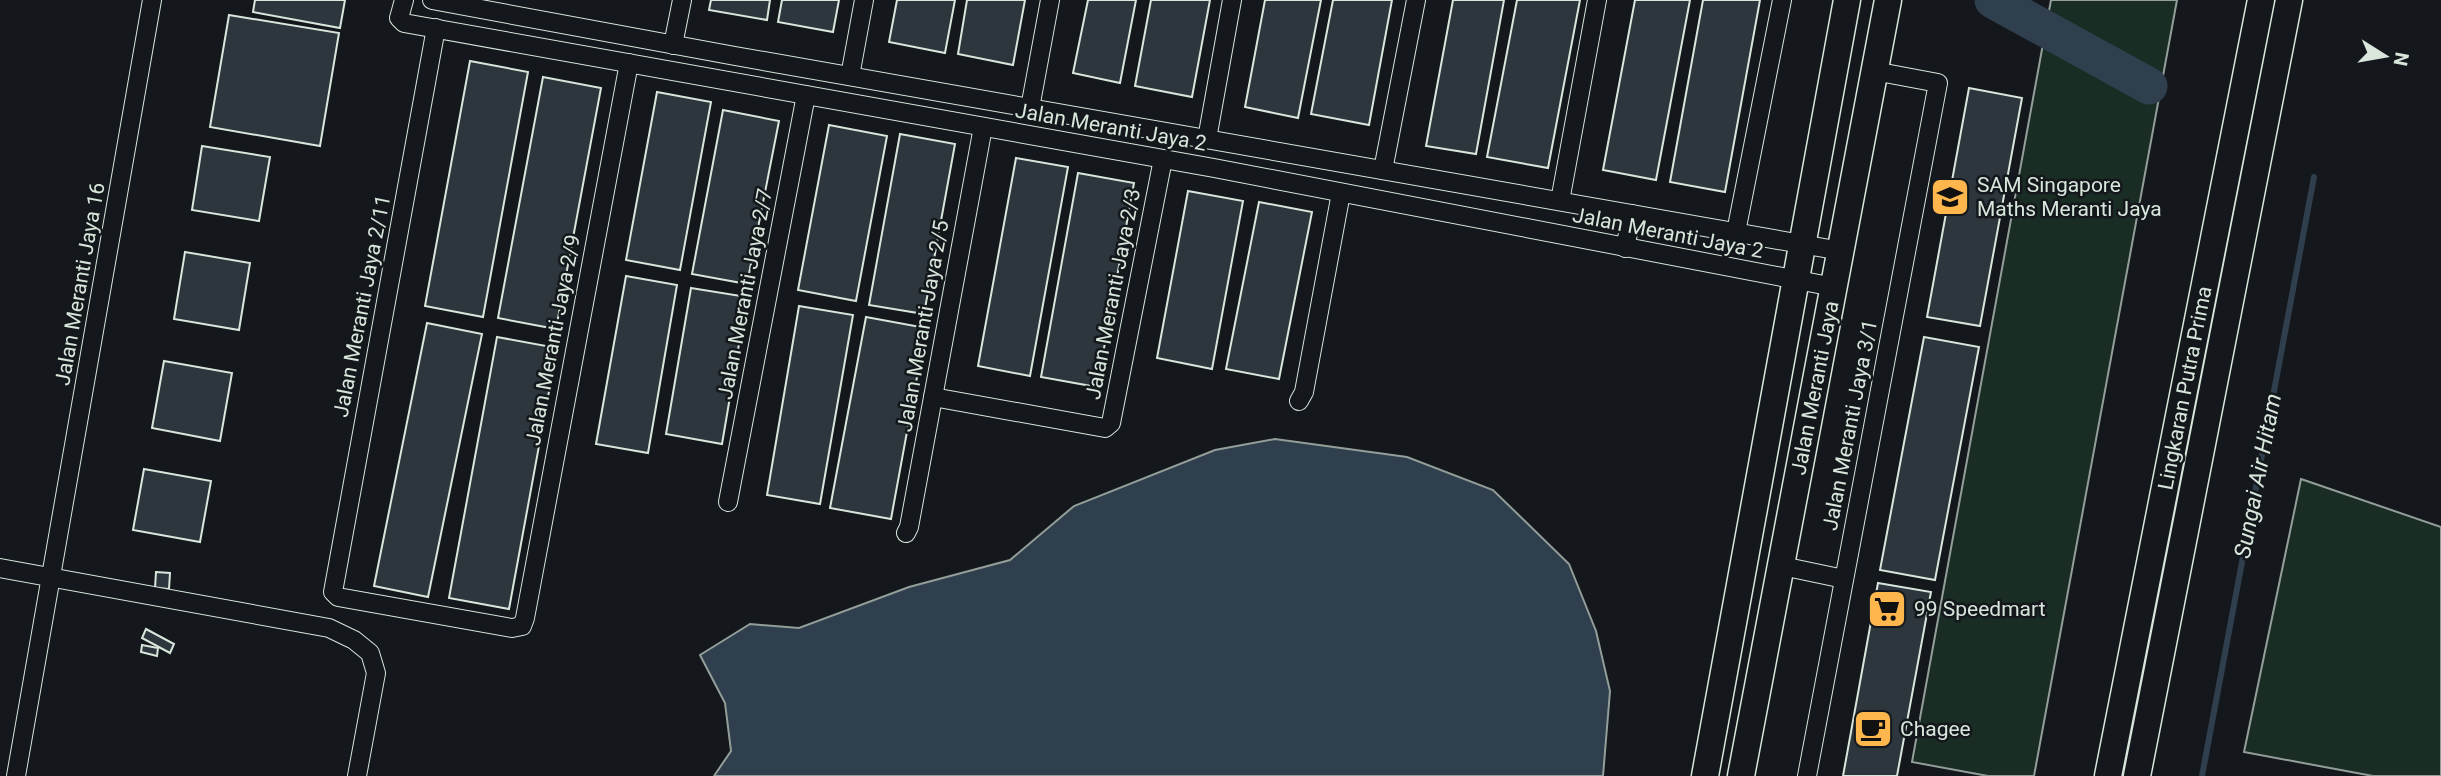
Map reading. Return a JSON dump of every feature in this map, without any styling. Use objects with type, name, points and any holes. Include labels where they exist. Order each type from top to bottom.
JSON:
[{"type":"street","name":"Jalan Meranti Jaya 16","points":[[16,776],[152,0]]},
{"type":"street","name":"Jalan Meranti Jaya 2","points":[[404,0],[399,18],[404,23],[1163,159],[1834,288]]},
{"type":"street","name":"Jalan Meranti Jaya 2","points":[[432,0],[475,4],[673,45],[1840,251]]},
{"type":"street","points":[[673,45],[681,0]]},
{"type":"street","points":[[850,76],[864,0]]},
{"type":"street","points":[[1030,108],[1050,0]]},
{"type":"street","points":[[1207,139],[1232,0]]},
{"type":"street","points":[[1384,170],[1416,0]]},
{"type":"street","points":[[1560,201],[1597,0]]},
{"type":"street","points":[[1736,232],[1782,0]]},
{"type":"street","name":"Jalan Meranti Jaya","points":[[1705,776],[1847,0]]},
{"type":"street","name":"Jalan Meranti Jaya","points":[[1741,776],[1888,0]]},
{"type":"street","name":"Lingkaran Putra Prima","points":[[2108,776],[2261,0]]},
{"type":"street","name":"Lingkaran Putra Prima","points":[[2137,776],[2289,0]]},
{"type":"street","name":"Jalan Meranti Jaya 2/11","points":[[436,28],[333,592],[338,597],[498,626],[522,626]]},
{"type":"street","name":"Jalan Meranti Jaya 2/9","points":[[522,626],[629,63]]},
{"type":"street","name":"Jalan Meranti Jaya 3/1","points":[[1807,776],[1937,83],[1874,71]]},
{"type":"street","points":[[936,118],[941,92]]},
{"type":"street","name":"Jalan Meranti Jaya 2/7","points":[[728,502],[806,95]]},
{"type":"street","name":"Jalan Meranti Jaya 2/5","points":[[906,533],[983,127]]},
{"type":"street","points":[[1285,182],[1290,154]]},
{"type":"street","name":"Jalan Meranti Jaya 2/3","points":[[933,397],[1105,428],[1111,424],[1163,159]]},
{"type":"street","points":[[1299,401],[1304,392],[1341,193]]},
{"type":"street","points":[[1625,247],[1632,214]]},
{"type":"street","points":[[1782,566],[1843,579]]},
{"type":"street","points":[[0,568],[329,628],[354,640],[370,653],[376,673],[357,776]]},
{"type":"green space","points":[[2051,0],[2177,0],[2034,776],[1988,776],[1912,762]]},
{"type":"green space","points":[[2301,479],[2441,527],[2441,776],[2373,776],[2244,752]]},
{"type":"water","points":[[1275,439],[1407,457],[1493,490],[1569,564],[1596,631],[1610,691],[1603,776],[714,776],[731,751],[725,703],[700,655],[750,624],[799,628],[909,587],[1010,560],[1074,506],[1215,450]]},
{"type":"building","points":[[255,0],[345,0],[340,28],[253,12]]},
{"type":"building","points":[[711,0],[770,0],[767,20],[709,10]]},
{"type":"building","points":[[782,0],[839,0],[833,32],[778,22]]},
{"type":"building","points":[[897,0],[955,0],[945,53],[889,42]]},
{"type":"building","points":[[967,0],[1025,0],[1013,65],[958,54]]},
{"type":"building","points":[[1088,0],[1136,0],[1120,83],[1073,73]]},
{"type":"building","points":[[1151,0],[1210,0],[1192,97],[1135,86]]},
{"type":"building","points":[[1265,0],[1321,0],[1298,118],[1245,107]]},
{"type":"building","points":[[1333,0],[1392,0],[1369,125],[1311,114]]},
{"type":"building","points":[[1453,0],[1504,0],[1476,154],[1426,146]]},
{"type":"building","points":[[1517,0],[1580,0],[1548,168],[1487,157]]},
{"type":"building","points":[[1635,0],[1690,0],[1656,180],[1603,170]]},
{"type":"building","points":[[1703,0],[1760,0],[1725,192],[1670,182]]},
{"type":"building","points":[[229,15],[339,33],[320,146],[210,127]]},
{"type":"building","points":[[470,61],[528,72],[483,317],[425,306]]},
{"type":"building","points":[[543,77],[601,88],[556,329],[498,318]]},
{"type":"building","points":[[1969,88],[2022,98],[1980,326],[1927,317]]},
{"type":"building","points":[[657,92],[711,102],[680,270],[626,260]]},
{"type":"building","points":[[723,110],[779,121],[747,284],[692,274]]},
{"type":"building","points":[[829,125],[887,136],[856,301],[798,290]]},
{"type":"building","points":[[900,134],[955,144],[924,314],[869,305]]},
{"type":"building","points":[[202,146],[270,157],[259,221],[192,210]]},
{"type":"building","points":[[1016,158],[1068,167],[1030,376],[978,366]]},
{"type":"building","points":[[1078,173],[1134,183],[1097,387],[1041,377]]},
{"type":"building","points":[[1188,191],[1243,201],[1212,369],[1157,358]]},
{"type":"building","points":[[1259,202],[1312,212],[1279,379],[1226,369]]},
{"type":"building","points":[[185,252],[250,263],[239,330],[174,319]]},
{"type":"building","points":[[626,276],[677,285],[648,453],[596,444]]},
{"type":"building","points":[[691,288],[747,297],[722,444],[666,434]]},
{"type":"building","points":[[799,306],[853,315],[820,504],[767,495]]},
{"type":"building","points":[[866,317],[926,328],[891,519],[830,508]]},
{"type":"building","points":[[427,323],[482,334],[428,597],[374,586]]},
{"type":"building","points":[[497,337],[557,348],[509,609],[449,598]]},
{"type":"building","points":[[1924,337],[1979,347],[1935,580],[1880,570]]},
{"type":"building","points":[[164,361],[232,373],[220,441],[152,428]]},
{"type":"building","points":[[144,469],[211,481],[200,542],[133,530]]},
{"type":"building","points":[[156,572],[170,573],[169,589],[155,588]]},
{"type":"building","points":[[1878,583],[1931,592],[1897,776],[1843,776]]},
{"type":"building","points":[[146,629],[174,644],[170,653],[142,638]]},
{"type":"building","points":[[142,645],[158,648],[157,656],[141,652]]},
{"type":"waterway","name":"Sungai Air Hitam","points":[[1993,0],[2149,86]]},
{"type":"waterway","name":"Sungai Air Hitam","points":[[2202,776],[2314,177]]},
{"type":"place","name":"SAM Singapore Maths Meranti Jaya","points":[[1950,197]]},
{"type":"place","name":"99 Speedmart","points":[[1887,609]]},
{"type":"place","name":"Chagee","points":[[1873,729]]}]
